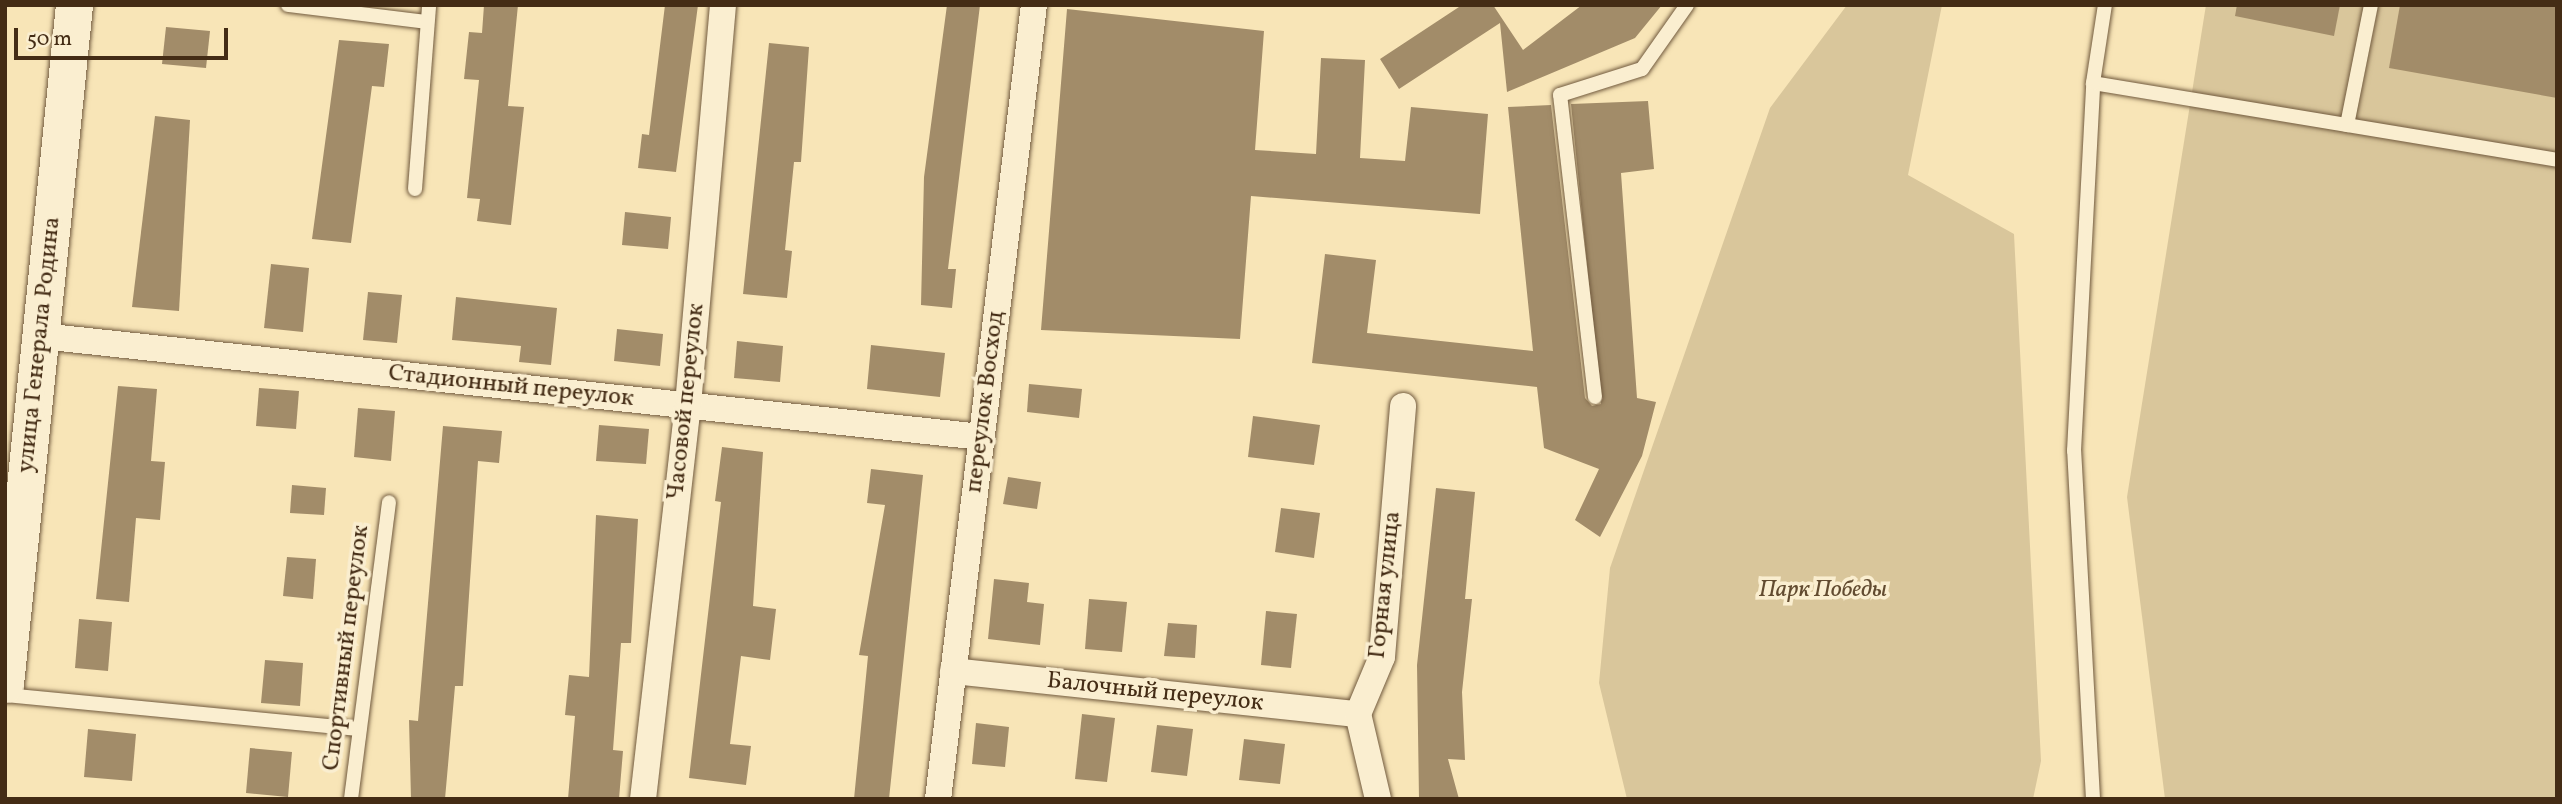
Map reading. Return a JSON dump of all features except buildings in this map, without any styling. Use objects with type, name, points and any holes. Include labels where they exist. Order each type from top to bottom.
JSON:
[{"type":"main road","name":"улица Генерала Родина","points":[[5,684],[74,5]]},
{"type":"street","name":"Часовой переулок","points":[[643,799],[688,405],[723,5]]},
{"type":"street","name":"переулок Восход","points":[[937,799],[1034,5]]},
{"type":"street","name":"Стадионный переулок","points":[[41,337],[981,437]]},
{"type":"street","name":"Горная улица","points":[[1357,714],[1382,657],[1403,406]]},
{"type":"street","name":"Балочный переулок","points":[[953,671],[1357,714]]},
{"type":"street","points":[[1357,714],[1378,799]]},
{"type":"lane","points":[[288,5],[427,22]]},
{"type":"lane","points":[[415,189],[429,5]]},
{"type":"lane","points":[[1595,397],[1560,95],[1642,69],[1687,5]]},
{"type":"lane","points":[[2093,799],[2074,451],[2093,83],[2105,5]]},
{"type":"lane","points":[[2347,125],[2371,5]]},
{"type":"lane","points":[[2093,83],[2557,160]]},
{"type":"lane","name":"Спортивный переулок","points":[[351,799],[388,502]]},
{"type":"lane","points":[[5,695],[359,729]]},
{"type":"green space","name":"Парк Победы","points":[[1847,5],[1942,5],[1908,175],[2014,234],[2041,761],[2033,799],[1627,799],[1599,683],[1610,568],[1770,108]]},
{"type":"green space","points":[[2206,5],[2557,5],[2557,799],[2165,799],[2127,497]]}]
